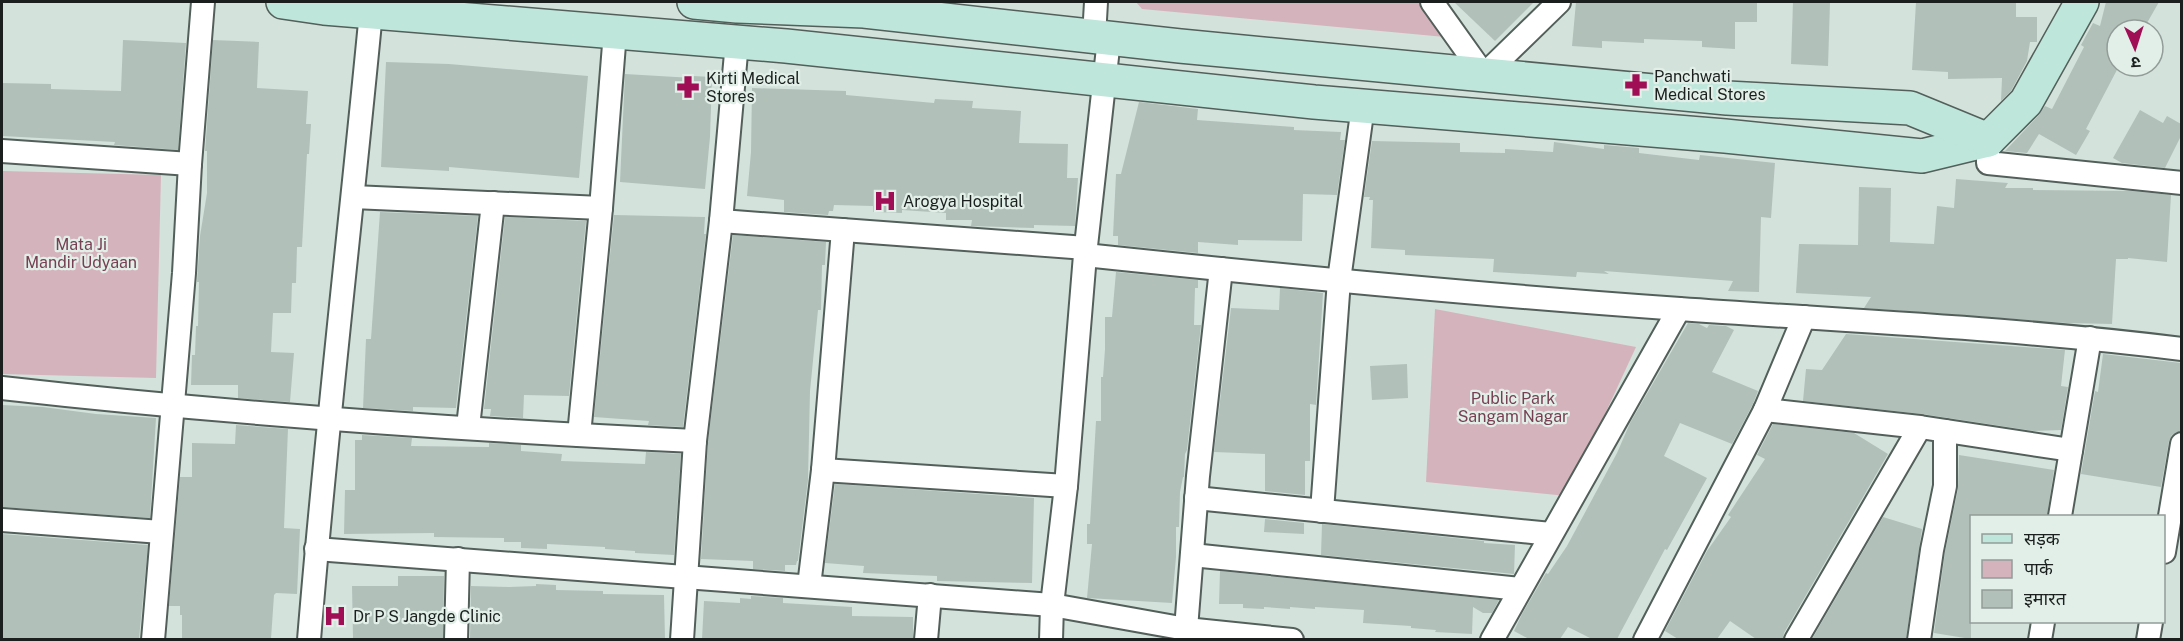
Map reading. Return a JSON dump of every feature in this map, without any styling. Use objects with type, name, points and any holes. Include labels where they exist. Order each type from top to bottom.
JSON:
[{"type":"street","points":[[153,639],[184,273],[203,2]]},
{"type":"street","points":[[283,2],[324,8],[737,42],[1363,106],[1713,135],[1922,156],[1988,140],[2026,102],[2082,2]]},
{"type":"street","points":[[694,2],[737,6],[865,6],[1102,38],[1727,98],[1910,108],[1988,140]]},
{"type":"street","points":[[1051,639],[1052,604],[1066,486],[1085,251],[1104,80],[1102,38],[1096,2]]},
{"type":"street","points":[[1432,2],[1484,75]]},
{"type":"street","points":[[1484,75],[1559,2]]},
{"type":"street","points":[[863,54],[865,6]]},
{"type":"street","points":[[309,639],[328,418],[371,12]]},
{"type":"street","points":[[579,435],[615,32]]},
{"type":"street","points":[[682,639],[695,441],[721,221],[737,42]]},
{"type":"street","points":[[1322,511],[1339,280],[1363,106]]},
{"type":"street","points":[[1988,140],[1988,163],[2181,183]]},
{"type":"street","points":[[2,151],[190,164]]},
{"type":"street","points":[[353,197],[601,208]]},
{"type":"street","points":[[468,427],[493,202]]},
{"type":"street","points":[[721,221],[1085,251],[1221,269],[1339,280],[1679,309],[2090,338],[2181,349]]},
{"type":"street","points":[[809,586],[823,470],[843,230]]},
{"type":"street","points":[[1186,629],[1196,498],[1221,269]]},
{"type":"street","points":[[1492,639],[1679,309]]},
{"type":"street","points":[[1645,639],[1766,410],[1804,317]]},
{"type":"street","points":[[2060,515],[2090,338]]},
{"type":"street","points":[[2,388],[172,406],[328,418],[695,441]]},
{"type":"street","points":[[1766,410],[1920,427],[2071,450]]},
{"type":"street","points":[[1796,639],[1920,427]]},
{"type":"street","points":[[1919,639],[1932,550],[1945,486],[1945,431]]},
{"type":"street","points":[[2170,542],[2181,444]]},
{"type":"street","points":[[823,470],[1066,486]]},
{"type":"street","points":[[1196,498],[1551,534]]},
{"type":"street","points":[[2,520],[161,532]]},
{"type":"street","points":[[316,549],[1052,604],[1186,629],[1292,639]]},
{"type":"street","points":[[1192,555],[1521,589]]},
{"type":"street","points":[[456,639],[458,559]]},
{"type":"street","points":[[927,639],[930,595]]},
{"type":"street","points":[[2040,639],[2043,623]]},
{"type":"street","points":[[2148,639],[2151,623]]},
{"type":"green space","points":[[1136,2],[1419,2],[1445,37],[1142,9]]},
{"type":"green space","name":"Mata Ji Mandir Udyaan","points":[[3,171],[161,175],[156,378],[2,374]]},
{"type":"green space","name":"Public Park Sangam Nagar","points":[[1435,309],[1636,347],[1567,496],[1426,482]]},
{"type":"building","points":[[1454,2],[1534,2],[1495,41]]},
{"type":"building","points":[[1576,2],[1757,2],[1757,22],[1735,22],[1735,49],[1702,47],[1702,41],[1644,39],[1644,43],[1602,41],[1602,48],[1572,46]]},
{"type":"building","points":[[1793,2],[1830,2],[1828,66],[1791,64]]},
{"type":"building","points":[[1916,2],[2016,2],[2016,17],[2037,17],[2037,42],[2030,42],[2027,61],[2011,91],[2001,101],[2002,78],[1948,79],[1948,72],[1912,70]]},
{"type":"building","points":[[2106,2],[2159,2],[2150,18],[2105,18],[2105,78],[2113,78],[2086,129],[2090,131],[2076,155],[2039,134],[2027,153],[2005,151],[2045,106],[2052,109],[2084,47],[2081,45],[2093,23],[2100,26]]},
{"type":"building","points":[[123,40],[186,43],[178,150],[114,145],[115,142],[2,136],[2,83],[51,84],[51,89],[121,91]]},
{"type":"building","points":[[213,40],[259,42],[257,88],[308,91],[306,124],[311,124],[309,154],[307,154],[302,247],[297,247],[296,283],[292,283],[291,313],[273,313],[271,352],[294,353],[290,402],[238,398],[238,385],[191,385],[192,355],[195,355],[196,326],[198,326],[199,282],[197,282],[200,236],[207,193],[207,151],[205,151]]},
{"type":"building","points":[[386,62],[449,64],[588,76],[579,178],[449,167],[449,171],[381,167]]},
{"type":"building","points":[[625,74],[712,77],[705,189],[620,182]]},
{"type":"building","points":[[752,88],[846,91],[846,95],[934,103],[935,99],[973,101],[972,108],[1021,111],[1019,143],[1068,144],[1067,178],[1078,178],[1075,226],[1034,225],[1034,228],[971,226],[972,220],[946,220],[946,213],[902,210],[902,213],[873,212],[873,206],[834,205],[833,211],[829,211],[828,215],[784,212],[784,200],[747,196],[751,152]]},
{"type":"building","points":[[1139,102],[1198,109],[1197,120],[1294,127],[1294,130],[1341,132],[1340,140],[1345,140],[1337,195],[1303,194],[1302,241],[1238,240],[1238,245],[1198,242],[1198,253],[1118,245],[1118,236],[1113,236],[1116,174],[1121,174]]},
{"type":"building","points":[[2140,110],[2163,123],[2167,116],[2181,124],[2181,136],[2165,168],[2122,163],[2113,158]]},
{"type":"building","points":[[1372,141],[1460,143],[1460,152],[1505,153],[1505,149],[1553,152],[1554,142],[1604,149],[1604,145],[1639,148],[1639,153],[1699,160],[1700,155],[1775,163],[1771,218],[1761,217],[1759,292],[1728,291],[1733,281],[1604,271],[1609,274],[1577,272],[1576,277],[1493,272],[1494,259],[1405,255],[1405,250],[1371,248],[1373,200],[1369,200],[1370,197],[1364,197]]},
{"type":"building","points":[[1956,179],[2008,183],[2005,188],[2132,191],[2171,195],[2167,262],[2116,259],[2112,324],[2067,323],[1864,308],[1871,297],[1796,293],[1799,244],[1858,245],[1859,187],[1891,188],[1890,242],[1934,244],[1937,206],[1954,208]]},
{"type":"building","points":[[380,212],[478,216],[456,408],[413,407],[413,411],[363,408],[366,339],[371,339]]},
{"type":"building","points":[[614,215],[705,217],[704,234],[706,234],[683,427],[648,425],[649,421],[594,417]]},
{"type":"building","points":[[505,217],[586,221],[569,396],[524,395],[523,418],[490,416],[491,409],[484,409]]},
{"type":"building","points":[[733,235],[826,242],[825,265],[822,265],[821,310],[818,310],[810,391],[808,480],[798,561],[796,565],[785,565],[785,571],[753,569],[753,561],[701,559],[708,442]]},
{"type":"building","points":[[1116,272],[1198,280],[1198,288],[1195,288],[1194,325],[1201,325],[1184,477],[1180,492],[1179,527],[1176,527],[1172,603],[1087,598],[1092,544],[1087,544],[1087,524],[1090,524],[1096,421],[1101,421],[1105,317],[1112,317]]},
{"type":"building","points":[[1280,288],[1323,293],[1316,405],[1310,404],[1310,461],[1305,461],[1305,495],[1265,491],[1265,454],[1214,452],[1231,308],[1279,310]]},
{"type":"building","points":[[1688,323],[1699,324],[1707,328],[1709,325],[1726,326],[1734,330],[1712,372],[1758,391],[1732,444],[1680,423],[1664,456],[1707,478],[1667,550],[1665,549],[1617,639],[1592,639],[1568,627],[1560,639],[1529,639],[1514,631],[1546,573],[1548,574],[1567,546],[1617,453],[1630,423]]},
{"type":"building","points":[[1846,334],[2065,350],[2061,386],[2068,387],[2061,430],[2034,431],[1922,414],[1803,401],[1806,369],[1822,370]]},
{"type":"building","points":[[2103,354],[2181,363],[2181,431],[2172,435],[2169,441],[2161,487],[2081,474],[2095,391],[2098,392]]},
{"type":"building","points":[[1407,364],[1408,398],[1372,400],[1370,366]]},
{"type":"building","points":[[2,405],[156,418],[150,518],[2,507]]},
{"type":"building","points":[[1773,424],[1854,433],[1888,454],[1784,633],[1783,639],[1756,639],[1730,621],[1717,639],[1678,639],[1665,631],[1707,551],[1731,517],[1728,515],[1765,459],[1757,455]]},
{"type":"building","points":[[236,425],[288,429],[284,528],[300,529],[297,594],[276,593],[274,595],[271,639],[182,638],[180,606],[169,606],[180,477],[192,477],[192,443],[235,444]]},
{"type":"building","points":[[362,435],[412,438],[411,446],[489,447],[489,443],[521,445],[521,451],[562,454],[561,461],[645,464],[646,452],[681,454],[674,555],[635,553],[635,551],[605,549],[605,547],[547,544],[547,549],[521,548],[521,542],[504,542],[504,538],[434,537],[434,533],[344,534],[345,490],[355,490],[355,440],[362,440]]},
{"type":"building","points":[[1959,455],[2054,470],[2047,515],[1970,515],[1971,639],[1934,633],[1945,552],[1958,489]]},
{"type":"building","points":[[835,484],[1034,498],[1032,583],[937,581],[937,576],[863,573],[864,566],[825,563]]},
{"type":"building","points":[[1883,517],[1922,529],[1906,639],[1812,639]]},
{"type":"building","points":[[1265,519],[1304,523],[1304,534],[1264,532]]},
{"type":"building","points":[[1322,524],[1515,545],[1514,574],[1321,555]]},
{"type":"building","points":[[2,534],[148,545],[139,639],[2,639]]},
{"type":"building","points":[[1220,571],[1499,600],[1492,613],[1483,613],[1473,607],[1472,634],[1435,632],[1436,630],[1411,628],[1411,626],[1363,623],[1364,610],[1315,607],[1315,609],[1290,607],[1290,609],[1264,607],[1264,609],[1243,608],[1243,604],[1219,604]]},
{"type":"building","points":[[398,576],[444,576],[443,639],[353,639],[352,586],[398,586]]},
{"type":"building","points":[[536,584],[556,585],[556,590],[603,591],[603,594],[664,595],[665,639],[470,639],[471,586],[509,587],[536,586]]},
{"type":"building","points":[[751,596],[783,598],[783,603],[852,607],[852,616],[913,617],[913,639],[702,639],[704,601],[740,603],[740,598],[751,599]]},
{"type":"place","name":"Panchwati Medical Stores","points":[[1636,85]]},
{"type":"place","name":"Kirti Medical Stores","points":[[688,87]]},
{"type":"place","name":"Arogya Hospital","points":[[885,201]]},
{"type":"place","name":"Dr P S Jangde Clinic","points":[[335,616]]}]
